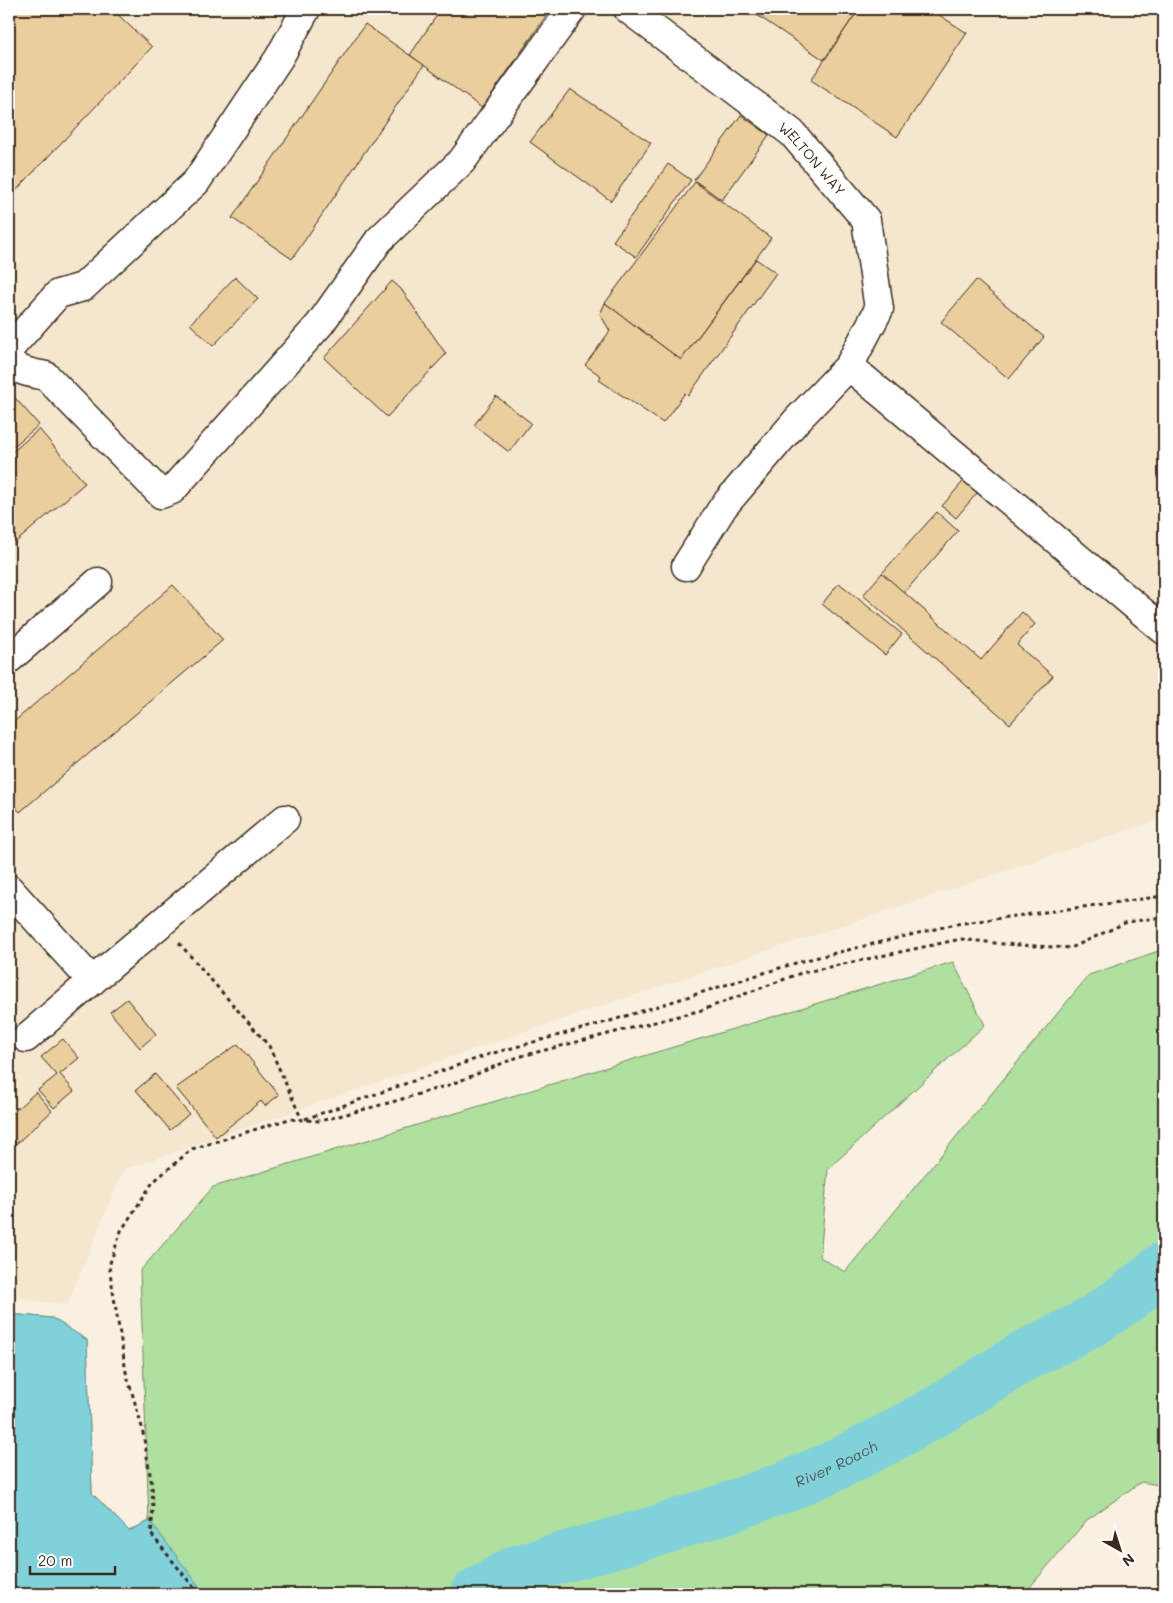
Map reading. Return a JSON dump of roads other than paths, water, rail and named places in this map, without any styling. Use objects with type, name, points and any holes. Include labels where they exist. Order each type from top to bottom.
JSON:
[{"type":"street","points":[[9,349],[58,294],[83,287],[196,182],[279,58],[306,9]]},
{"type":"street","points":[[9,359],[21,371],[46,376],[161,494],[172,490],[320,324],[379,240],[462,161],[572,9]]},
{"type":"street","name":"WELTON WAY","points":[[628,9],[792,133],[866,220],[879,309],[849,366],[797,420],[723,507],[686,566]]},
{"type":"street","points":[[849,366],[1164,630]]},
{"type":"street","points":[[9,658],[98,582]]},
{"type":"street","points":[[26,1038],[286,819]]},
{"type":"street","points":[[13,902],[92,981]]},
{"type":"water","points":[[9,1314],[52,1318],[87,1340],[92,1493],[129,1531],[150,1521],[205,1594],[9,1594]]},
{"type":"waterway","name":"River Roach","points":[[475,1594],[515,1571],[660,1530],[724,1509],[782,1488],[834,1466],[944,1407],[1024,1356],[1088,1324],[1127,1298],[1164,1267]]}]
